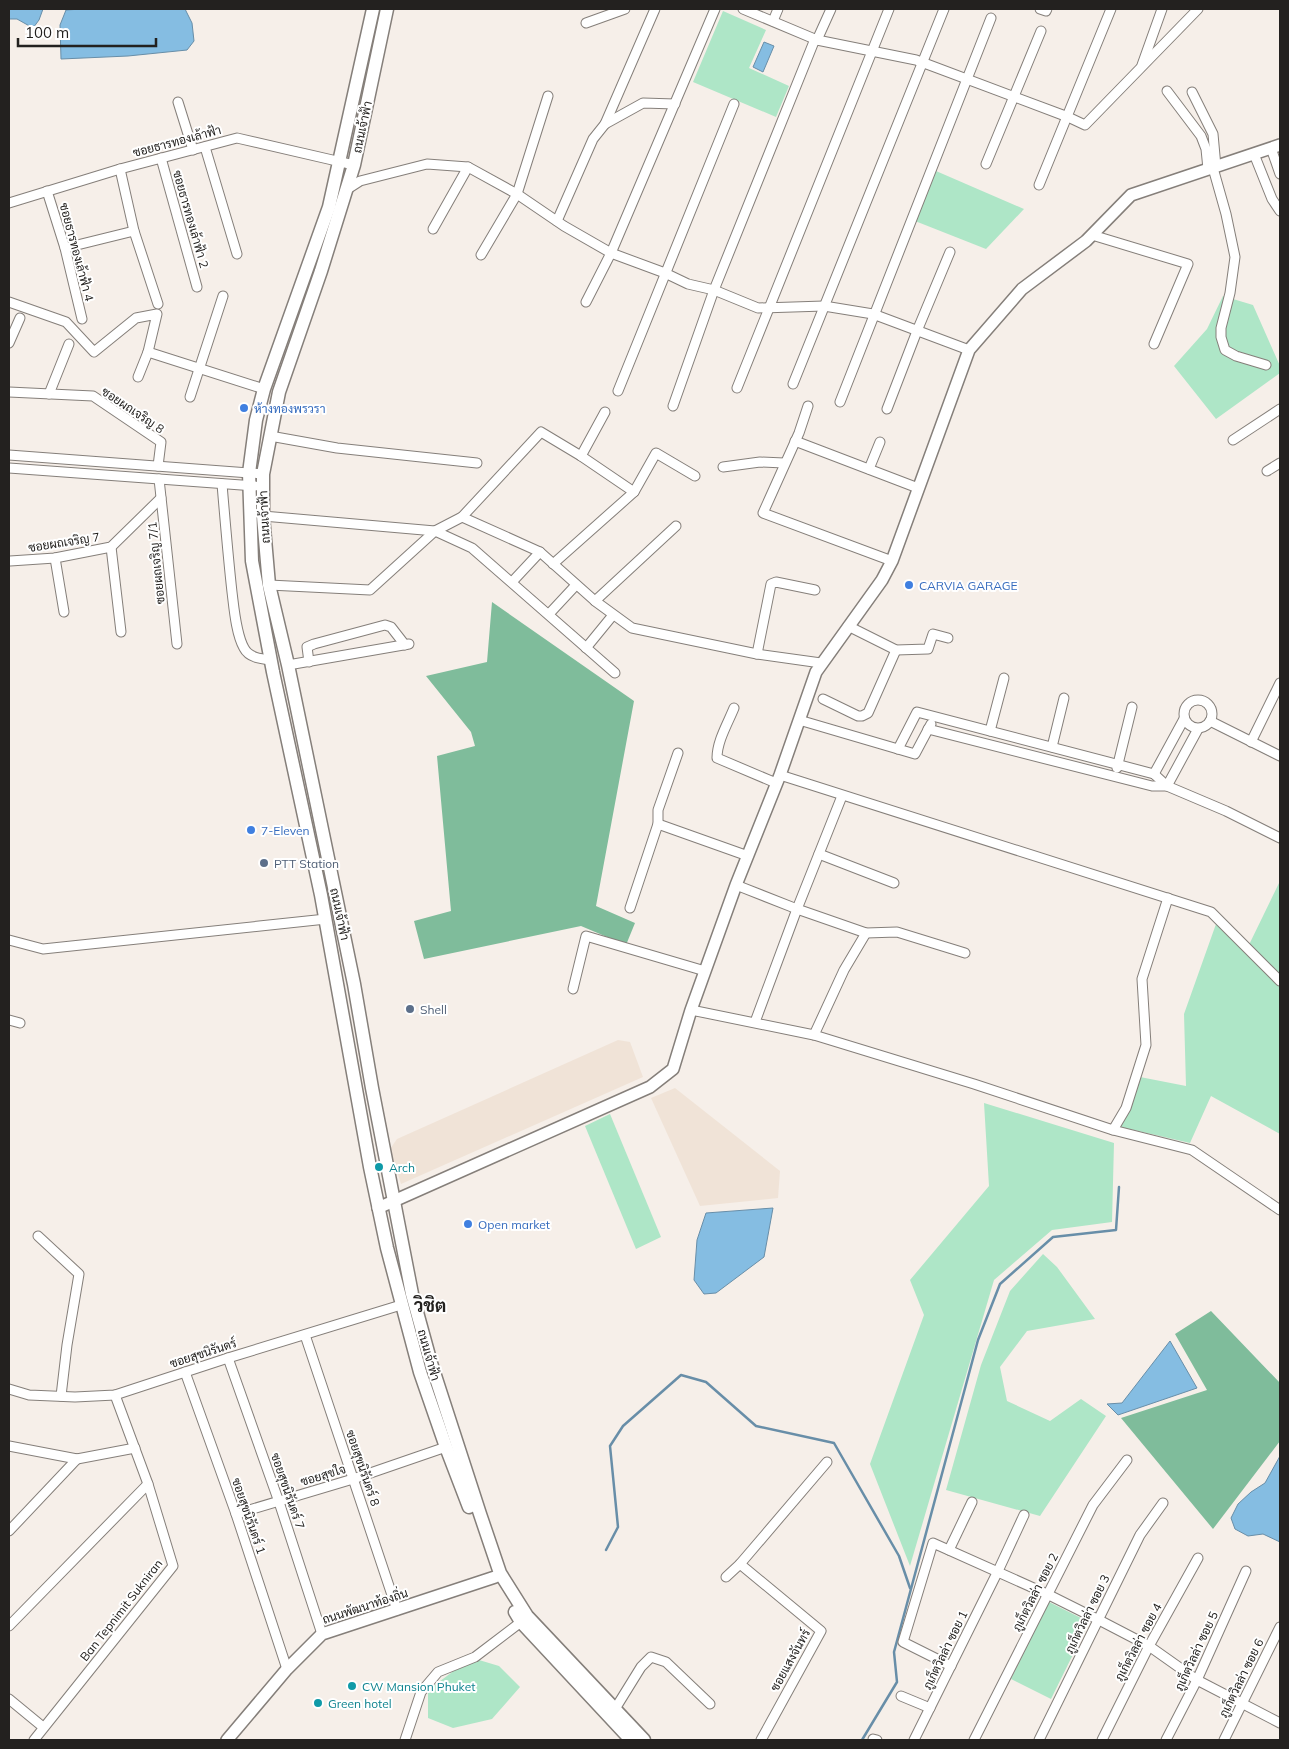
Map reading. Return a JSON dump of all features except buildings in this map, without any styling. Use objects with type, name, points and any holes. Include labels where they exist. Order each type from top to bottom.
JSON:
[{"type":"main road","name":"ถนนเจ้าฟ้า","points":[[373,9],[329,207],[264,389],[256,420],[249,479],[252,561],[326,919],[378,1208],[401,1305],[420,1372],[495,1577],[521,1622],[631,1740]]},
{"type":"main road","name":"ถนนเจ้าฟ้า","points":[[387,9],[354,165],[321,271],[279,392],[263,480],[263,516],[269,585],[288,665],[354,984],[412,1294],[431,1363],[500,1573],[527,1616],[644,1740]]},
{"type":"street","points":[[586,23],[625,9]]},
{"type":"street","points":[[557,221],[593,139],[605,124],[656,9]]},
{"type":"street","points":[[586,302],[611,253],[715,9]]},
{"type":"street","points":[[743,9],[816,39],[922,62],[1068,116],[1085,125],[1198,9]]},
{"type":"street","points":[[773,22],[778,9]]},
{"type":"street","points":[[673,406],[714,290],[816,39],[831,9]]},
{"type":"street","points":[[737,388],[889,9]]},
{"type":"street","points":[[793,384],[944,9]]},
{"type":"street","points":[[1040,9],[1046,11],[1047,9]]},
{"type":"street","points":[[1039,185],[1111,9]]},
{"type":"street","points":[[1141,68],[1162,9]]},
{"type":"street","points":[[840,402],[873,314],[992,18]]},
{"type":"street","points":[[986,164],[1041,31]]},
{"type":"street","points":[[1167,91],[1201,136],[1226,214],[1234,257],[1230,293],[1220,337],[1225,350],[1236,356],[1266,365]]},
{"type":"street","points":[[1192,92],[1213,134],[1212,168]]},
{"type":"street","points":[[482,255],[517,194],[548,96]]},
{"type":"street","points":[[178,102],[193,150]]},
{"type":"street","points":[[605,124],[643,103],[675,104]]},
{"type":"street","points":[[618,392],[734,104]]},
{"type":"street","name":"ซอยธารทองเล้าฟ้า","points":[[9,202],[120,169],[237,138],[354,165]]},
{"type":"street","points":[[206,147],[236,254]]},
{"type":"street","points":[[378,1208],[650,1087],[673,1069],[705,971],[736,885],[778,779],[816,672],[882,580],[892,561],[969,350],[1022,289],[1092,235],[1131,195],[1276,147],[1280,174]]},
{"type":"street","points":[[1254,154],[1272,199],[1280,211]]},
{"type":"street","name":"ซอยธารทองเล้าฟ้า 2","points":[[161,158],[197,287]]},
{"type":"street","points":[[346,190],[360,181],[427,164],[468,167],[517,194],[557,221],[611,253],[665,273],[688,284],[714,290],[758,308],[824,306],[873,314],[969,350]]},
{"type":"street","points":[[433,229],[468,167]]},
{"type":"street","points":[[120,169],[134,231],[158,304]]},
{"type":"street","name":"ซอยธารทองเล้าฟ้า 4","points":[[47,191],[65,248],[82,319]]},
{"type":"street","points":[[65,248],[134,231]]},
{"type":"street","points":[[1092,235],[1188,264],[1154,344]]},
{"type":"street","points":[[887,409],[950,252]]},
{"type":"street","points":[[190,397],[222,296]]},
{"type":"street","points":[[9,302],[66,322],[94,352],[136,318],[157,314],[148,352],[138,377]]},
{"type":"street","points":[[9,343],[20,318]]},
{"type":"street","points":[[49,394],[69,344]]},
{"type":"street","points":[[148,352],[264,389]]},
{"type":"street","name":"ซอยผถเจริญ 8","points":[[9,392],[94,396],[161,442],[158,466]]},
{"type":"street","points":[[808,406],[763,513],[892,561]]},
{"type":"street","points":[[1233,440],[1280,409]]},
{"type":"street","points":[[581,456],[604,412]]},
{"type":"street","points":[[269,585],[370,590],[435,531],[462,517],[541,432],[581,456],[634,492]]},
{"type":"street","points":[[270,436],[337,448],[477,462]]},
{"type":"street","points":[[794,441],[918,488]]},
{"type":"street","points":[[869,469],[880,442]]},
{"type":"street","points":[[554,564],[634,492],[656,453],[695,476]]},
{"type":"street","points":[[9,455],[158,466],[263,480]]},
{"type":"street","points":[[724,467],[760,462],[784,463]]},
{"type":"street","points":[[1267,471],[1280,463]]},
{"type":"street","points":[[9,468],[222,484],[249,479]]},
{"type":"street","name":"ซอยผถเจริญ 7/1","points":[[159,479],[177,644]]},
{"type":"street","points":[[222,484],[235,612],[240,639],[244,650],[250,655],[271,660]]},
{"type":"street","name":"ซอยผถเจริญ 7","points":[[10,562],[55,558],[111,547],[161,498]]},
{"type":"street","points":[[263,516],[435,531],[472,548],[615,673]]},
{"type":"street","points":[[462,517],[540,552],[595,601],[632,628],[757,654],[821,663]]},
{"type":"street","points":[[595,601],[676,526]]},
{"type":"street","points":[[111,547],[121,632]]},
{"type":"street","points":[[512,582],[540,552]]},
{"type":"street","points":[[55,558],[64,612]]},
{"type":"street","points":[[757,654],[771,584],[776,582],[815,590]]},
{"type":"street","points":[[549,614],[576,585]]},
{"type":"street","points":[[586,648],[613,615]]},
{"type":"street","points":[[288,665],[309,662],[407,644],[391,627],[385,625],[307,647],[309,662]]},
{"type":"street","points":[[848,626],[896,650],[928,649],[933,634],[948,638]]},
{"type":"street","points":[[823,699],[858,716],[868,713],[896,650]]},
{"type":"street","points":[[990,731],[1004,678]]},
{"type":"street","points":[[1251,742],[1280,683]]},
{"type":"street","points":[[1052,747],[1064,698]]},
{"type":"street","points":[[1154,774],[1184,719],[1186,706],[1193,701],[1202,701],[1209,706],[1212,714],[1207,726],[1198,728],[1190,726],[1184,719]]},
{"type":"street","points":[[1115,776],[1132,707]]},
{"type":"street","points":[[734,708],[721,740],[717,758],[778,779],[842,796],[1211,912],[1280,982]]},
{"type":"street","points":[[898,749],[917,712],[1154,774],[1167,786],[1280,838]]},
{"type":"street","points":[[799,720],[915,754],[934,717]]},
{"type":"street","points":[[1210,721],[1280,756]]},
{"type":"street","points":[[1167,786],[1198,728]]},
{"type":"street","points":[[928,729],[1152,786],[1167,786]]},
{"type":"street","points":[[630,908],[658,824],[658,810],[678,753]]},
{"type":"street","points":[[755,1022],[842,796]]},
{"type":"street","points":[[658,824],[748,856]]},
{"type":"street","points":[[819,854],[894,883]]},
{"type":"street","points":[[736,885],[797,909],[866,932],[897,932],[966,952]]},
{"type":"street","points":[[1113,1130],[1126,1108],[1146,1045],[1142,979],[1168,898]]},
{"type":"street","points":[[9,940],[43,949],[326,919]]},
{"type":"street","points":[[814,1034],[844,970],[866,932]]},
{"type":"street","points":[[573,990],[586,936],[705,971]]},
{"type":"street","points":[[691,1010],[814,1034],[1113,1130],[1192,1150],[1280,1210]]},
{"type":"street","points":[[9,1020],[20,1023]]},
{"type":"street","points":[[38,1236],[79,1274],[67,1345],[61,1396]]},
{"type":"street","name":"ซอยสุขนิรันดร์","points":[[9,1389],[29,1395],[115,1395],[401,1305]]},
{"type":"street","name":"ซอยสุขนิรันดร์ 8","points":[[305,1335],[397,1610]]},
{"type":"street","name":"ซอยสุขนิรันดร์ 7","points":[[228,1358],[279,1502],[322,1634]]},
{"type":"street","name":"ซอยสุขนิรันดร์ 1","points":[[185,1372],[236,1514],[287,1669]]},
{"type":"street","name":"Ban Tepnimit Sukniran","points":[[34,1740],[173,1566],[148,1484],[115,1395]]},
{"type":"street","points":[[9,1446],[77,1459],[134,1448]]},
{"type":"street","name":"ซอยสุขใจ","points":[[236,1514],[353,1479],[446,1447]]},
{"type":"street","points":[[10,1528],[77,1459]]},
{"type":"street","name":"ภูเก็ตวิลล่า ซอย 2","points":[[974,1740],[1093,1504],[1127,1460]]},
{"type":"street","points":[[726,1577],[740,1564],[827,1462]]},
{"type":"street","points":[[9,1626],[148,1484]]},
{"type":"street","points":[[949,1550],[972,1502]]},
{"type":"street","name":"ภูเก็ตวิลล่า ซอย 3","points":[[1039,1740],[1140,1535],[1163,1503]]},
{"type":"street","name":"ภูเก็ตวิลล่า ซอย 1","points":[[914,1740],[998,1572],[1024,1515]]},
{"type":"street","points":[[951,1666],[903,1642],[933,1543],[1047,1594],[1099,1620],[1149,1646],[1197,1680],[1280,1723]]},
{"type":"street","name":"ภูเก็ตวิลล่า ซอย 4","points":[[1102,1740],[1149,1646],[1198,1558]]},
{"type":"street","name":"ซอยแสงจันทร์","points":[[740,1564],[821,1631],[761,1740]]},
{"type":"street","name":"ภูเก็ตวิลล่า ซอย 5","points":[[1166,1740],[1197,1680],[1246,1571]]},
{"type":"street","name":"ถนนพัฒนาท้องถิ่น","points":[[227,1740],[287,1669],[322,1634],[495,1577]]},
{"type":"street","points":[[405,1740],[421,1692],[438,1672],[475,1657],[521,1622]]},
{"type":"street","name":"ภูเก็ตวิลล่า ซอย 6","points":[[1224,1740],[1280,1627]]},
{"type":"street","points":[[615,1709],[641,1667],[651,1657],[666,1662],[710,1704]]},
{"type":"street","points":[[902,1696],[930,1708]]},
{"type":"street","points":[[9,1699],[43,1727]]},
{"type":"shaded area","points":[[618,1040],[630,1042],[643,1077],[401,1184],[390,1149],[397,1139]]},
{"type":"shaded area","points":[[675,1088],[780,1171],[778,1198],[700,1206],[651,1098]]},
{"type":"green space","points":[[723,11],[766,30],[749,68],[789,86],[776,117],[693,82]]},
{"type":"green space","points":[[936,171],[1024,209],[986,249],[915,221]]},
{"type":"green space","points":[[1223,296],[1253,305],[1280,366],[1280,373],[1216,419],[1174,366],[1207,329]]},
{"type":"green space","points":[[492,602],[634,701],[596,906],[635,923],[626,945],[581,926],[424,959],[414,921],[451,911],[437,756],[475,746],[471,732],[426,676],[487,662]]},
{"type":"green space","points":[[1280,881],[1280,1134],[1211,1096],[1190,1143],[1121,1127],[1140,1077],[1186,1086],[1184,1014],[1216,924],[1245,953]]},
{"type":"green space","points":[[984,1103],[1114,1143],[1112,1222],[1052,1230],[994,1280],[910,1566],[870,1464],[924,1315],[910,1280],[989,1186]]},
{"type":"green space","points":[[610,1114],[661,1237],[636,1249],[585,1126]]},
{"type":"green space","points":[[1043,1254],[1057,1267],[1095,1319],[1027,1331],[1000,1367],[1007,1401],[1050,1421],[1081,1399],[1106,1416],[1040,1516],[946,1490],[981,1365],[1010,1291]]},
{"type":"green space","points":[[1211,1311],[1280,1383],[1280,1441],[1213,1529],[1121,1418],[1207,1390],[1175,1334]]},
{"type":"green space","points":[[1049,1602],[1089,1622],[1051,1699],[1011,1679]]},
{"type":"green space","points":[[479,1660],[499,1666],[520,1687],[492,1719],[453,1728],[428,1718],[428,1690],[459,1667]]},
{"type":"water","points":[[9,9],[43,9],[39,20],[33,28],[17,19],[9,19]]},
{"type":"water","points":[[185,9],[192,23],[194,41],[187,50],[128,56],[61,59],[60,25],[66,10]]},
{"type":"water","points":[[764,42],[774,46],[763,72],[753,67]]},
{"type":"water","points":[[773,1208],[764,1257],[716,1293],[704,1294],[694,1280],[697,1240],[706,1213]]},
{"type":"water","points":[[1170,1341],[1197,1388],[1118,1415],[1107,1404],[1122,1403]]},
{"type":"water","points":[[1280,1456],[1280,1542],[1263,1534],[1248,1536],[1235,1529],[1231,1518],[1238,1504],[1265,1483]]},
{"type":"waterway","points":[[862,1740],[897,1682],[894,1652],[978,1340],[1000,1284],[1053,1237],[1116,1230],[1119,1187]]},
{"type":"waterway","points":[[606,1550],[618,1527],[610,1446],[623,1426],[681,1375],[706,1382],[756,1426],[834,1443],[899,1556],[910,1588]]},
{"type":"place","name":"ห้างทองพรวรา","points":[[244,408]]},
{"type":"place","name":"CARVIA GARAGE","points":[[909,585]]},
{"type":"place","name":"7-Eleven","points":[[251,830]]},
{"type":"place","name":"PTT Station","points":[[264,863]]},
{"type":"place","name":"Shell","points":[[410,1009]]},
{"type":"place","name":"Arch","points":[[379,1167]]},
{"type":"place","name":"Open market","points":[[468,1224]]},
{"type":"place","name":"CW Mansion Phuket","points":[[352,1686]]},
{"type":"place","name":"Green hotel","points":[[318,1703]]},
{"type":"district","name":"วิชิต","points":[[430,1305]]}]
